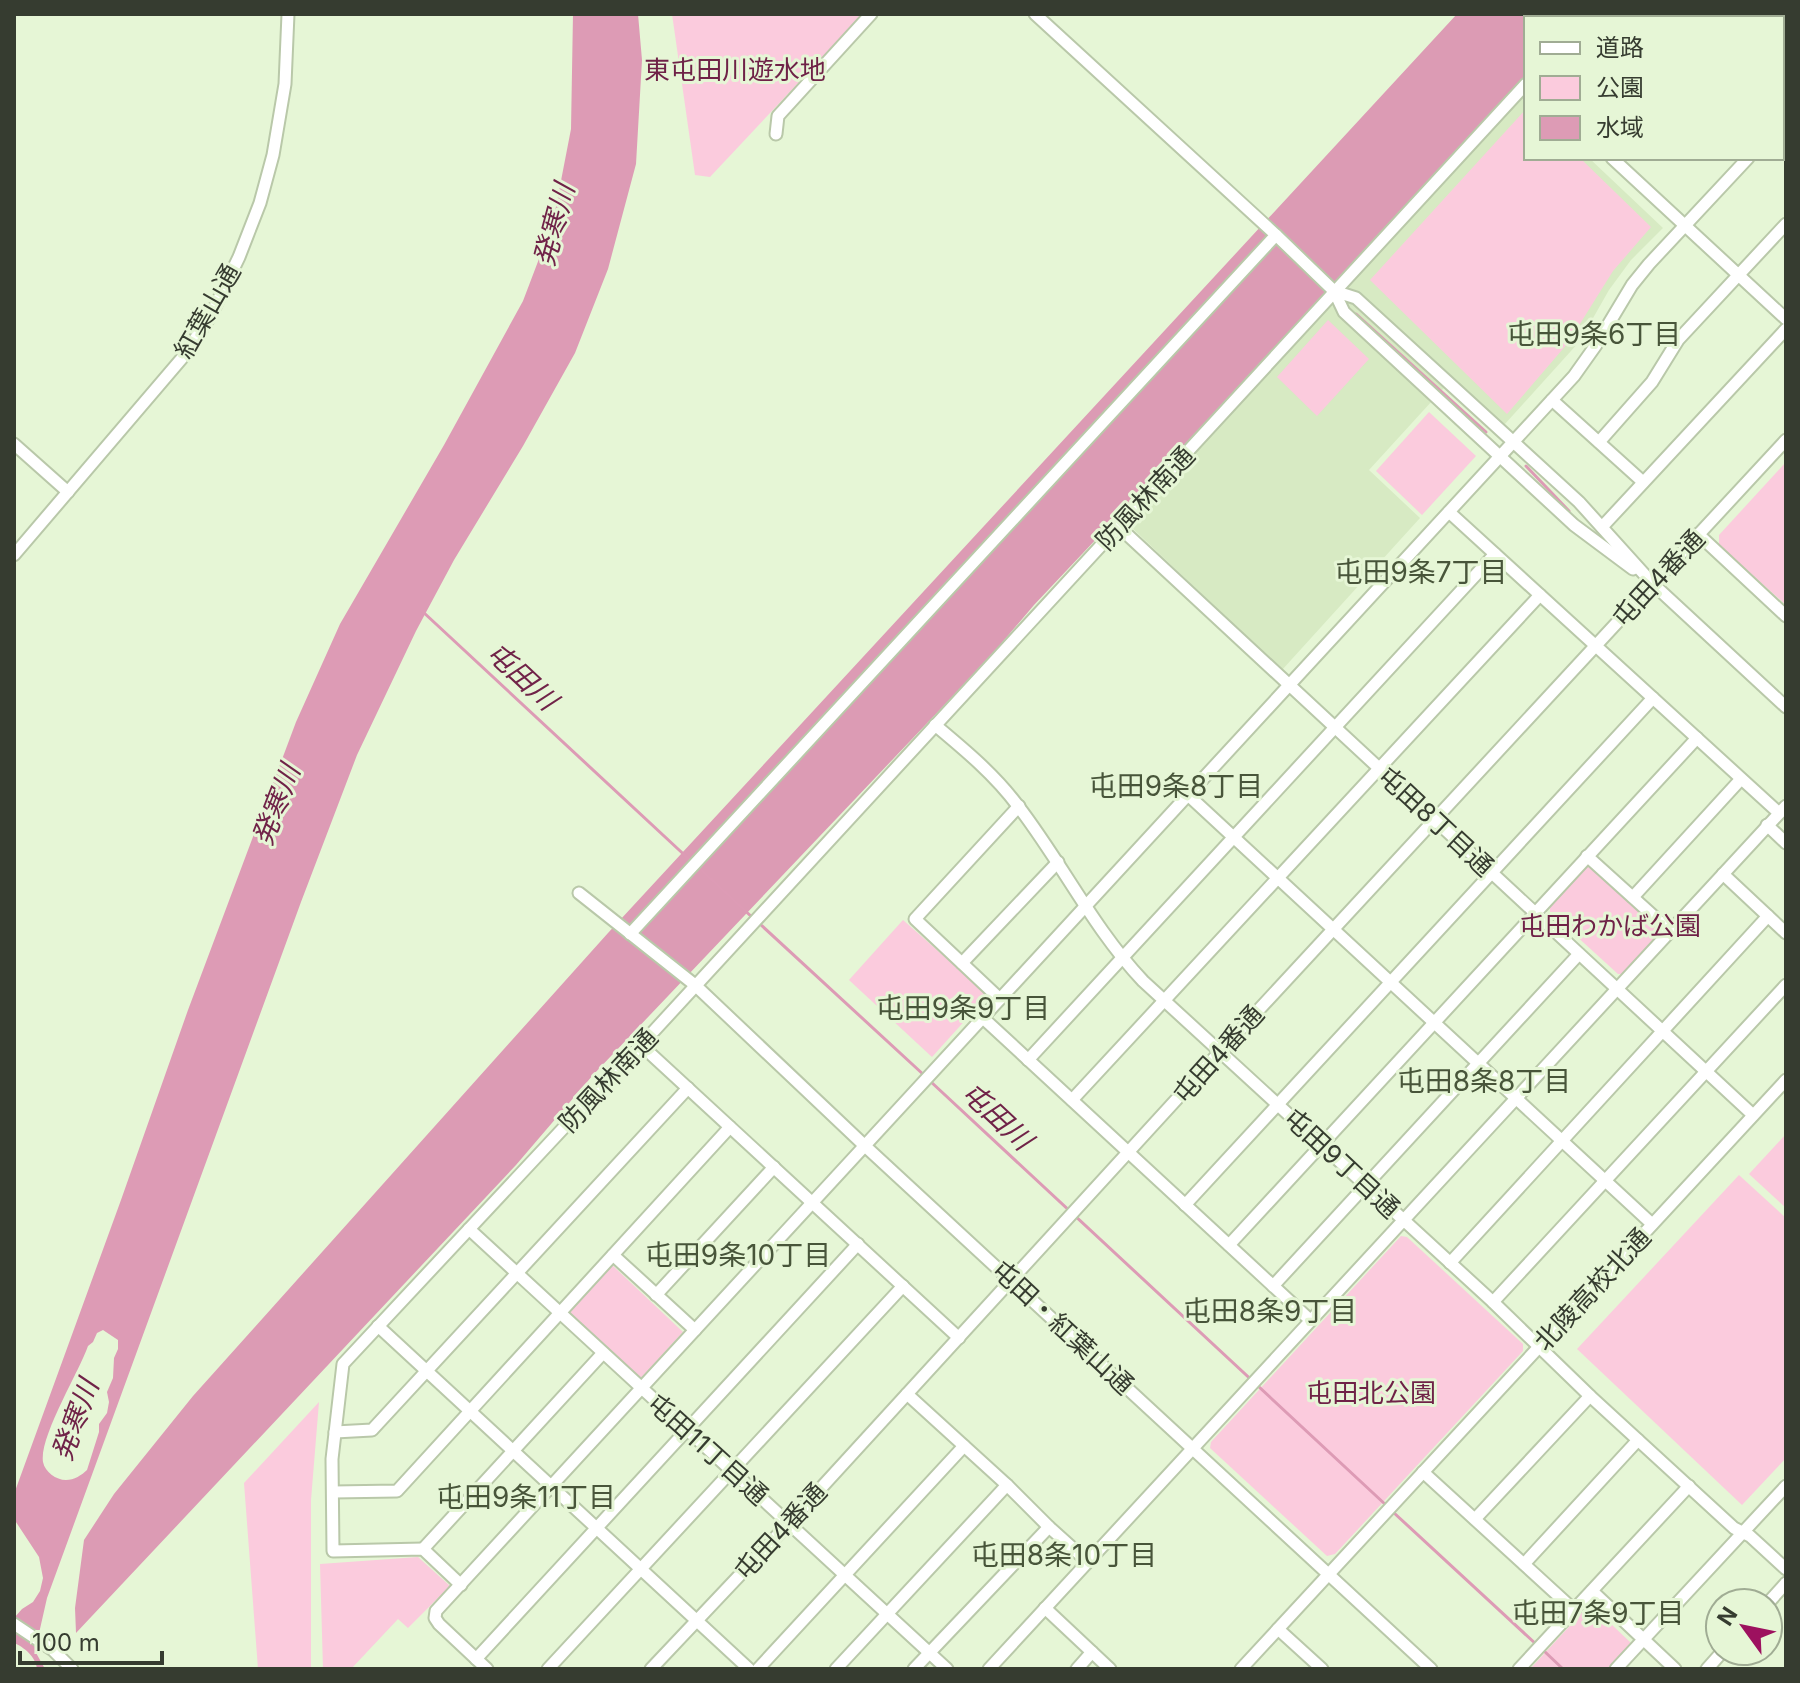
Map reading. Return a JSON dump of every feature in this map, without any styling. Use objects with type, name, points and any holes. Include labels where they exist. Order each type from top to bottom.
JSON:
[{"type":"street","name":"紅葉山通","points":[[14,555],[183,357],[211,315],[239,257],[260,203],[273,155],[285,84],[288,14]]},
{"type":"street","points":[[776,134],[778,116],[871,14]]},
{"type":"street","points":[[1035,14],[1276,235],[1334,291],[1344,312],[1574,525],[1653,584]]},
{"type":"street","name":"防風林南通","points":[[423,1549],[333,1551],[332,1459],[343,1364],[1524,86]]},
{"type":"street","points":[[1614,160],[1786,319]]},
{"type":"street","points":[[487,1669],[439,1624],[435,1618],[436,1611],[1574,376],[1632,285],[1746,160]]},
{"type":"street","points":[[1599,442],[1652,382],[1678,340],[1786,224]]},
{"type":"street","points":[[630,934],[1276,235]]},
{"type":"street","points":[[1334,291],[1356,298],[1514,442],[1579,502],[1653,584],[1786,707]]},
{"type":"street","points":[[1602,527],[1786,329]]},
{"type":"street","points":[[1552,400],[1643,482]]},
{"type":"street","name":"屯田4番通","points":[[651,1669],[1786,440]]},
{"type":"street","points":[[14,444],[68,492]]},
{"type":"street","points":[[989,1669],[1782,809],[1741,779],[1449,512]]},
{"type":"street","name":"屯田8丁目通","points":[[1119,527],[1753,1115]]},
{"type":"street","points":[[1698,534],[1786,616]]},
{"type":"street","points":[[1028,1060],[1495,554]]},
{"type":"street","points":[[1072,1100],[1540,595]]},
{"type":"street","points":[[1185,1205],[1653,698]]},
{"type":"street","name":"屯田9丁目通","points":[[935,725],[1001,784],[1058,862],[1085,908],[1122,959],[1165,1002],[1734,1528],[1743,1532],[1786,1569]]},
{"type":"street","points":[[1229,1245],[1697,738]]},
{"type":"street","points":[[1633,897],[1741,779]]},
{"type":"street","points":[[1188,795],[1652,1224]]},
{"type":"street","points":[[1000,999],[915,919],[1019,806]]},
{"type":"street","points":[[1767,825],[1786,843]]},
{"type":"street","points":[[1587,856],[1670,931]]},
{"type":"street","points":[[962,963],[1058,862]]},
{"type":"street","points":[[1723,874],[1786,933]]},
{"type":"street","name":"屯田・紅葉山通","points":[[579,893],[695,985],[1431,1669]]},
{"type":"street","points":[[1450,1263],[1768,916]]},
{"type":"street","points":[[1273,1286],[1579,954]]},
{"type":"street","points":[[1493,1302],[1786,985]]},
{"type":"street","points":[[983,1018],[1310,1320]]},
{"type":"street","points":[[641,1045],[959,1338]]},
{"type":"street","name":"北陵高校北通","points":[[1329,1574],[1786,1080]]},
{"type":"street","points":[[335,1432],[372,1430],[688,1088]]},
{"type":"street","points":[[333,1492],[397,1491],[730,1127]]},
{"type":"street","points":[[656,1295],[774,1167]]},
{"type":"street","name":"屯田11丁目通","points":[[469,1229],[947,1669]]},
{"type":"street","points":[[476,1659],[858,1244]]},
{"type":"street","points":[[613,1255],[695,1330]]},
{"type":"street","points":[[548,1669],[903,1286]]},
{"type":"street","points":[[378,1326],[749,1669]]},
{"type":"street","points":[[461,1585],[423,1549],[603,1353]]},
{"type":"street","points":[[907,1394],[1088,1562]]},
{"type":"street","points":[[1475,1519],[1590,1396]]},
{"type":"street","points":[[1524,1564],[1638,1440]]},
{"type":"street","points":[[758,1669],[964,1446]]},
{"type":"street","points":[[1423,1472],[1574,1610]]},
{"type":"street","points":[[836,1669],[1007,1485]]},
{"type":"street","points":[[1519,1669],[1689,1486]]},
{"type":"street","points":[[1616,1669],[1786,1486]]},
{"type":"street","points":[[914,1669],[1049,1527]]},
{"type":"street","points":[[1241,1669],[1329,1574]]},
{"type":"street","points":[[1592,1591],[1675,1669]]},
{"type":"street","points":[[1045,1608],[1110,1669]]},
{"type":"street","points":[[14,1624],[53,1650],[72,1669]]},
{"type":"street","points":[[1278,1629],[1322,1669]]},
{"type":"street","points":[[1077,1669],[1092,1652]]},
{"type":"shaded area","points":[[1457,14],[1585,14],[1524,16],[1524,80],[1034,605],[989,658],[593,1075],[516,1165],[76,1633],[75,1608],[84,1540],[114,1494],[193,1396],[608,933]]},
{"type":"shaded area","points":[[1524,96],[1524,160],[1591,160],[1663,228],[1631,260],[1609,290],[1580,341],[1504,425],[1453,378],[1369,470],[1420,518],[1282,670],[1129,525]]},
{"type":"green space","name":"東屯田川遊水地","points":[[672,14],[863,14],[710,177],[695,175]]},
{"type":"green space","points":[[1524,111],[1524,160],[1582,160],[1651,227],[1613,271],[1568,343],[1507,414],[1370,280]]},
{"type":"green space","points":[[1328,320],[1369,359],[1317,416],[1277,377]]},
{"type":"green space","points":[[1429,412],[1476,456],[1422,515],[1376,471]]},
{"type":"green space","points":[[1786,462],[1786,605],[1719,545],[1719,535]]},
{"type":"green space","name":"屯田わかば公園","points":[[1587,866],[1591,866],[1659,930],[1659,936],[1624,974],[1618,974],[1550,912],[1550,906]]},
{"type":"green space","points":[[903,920],[988,995],[932,1057],[849,980]]},
{"type":"green space","points":[[1786,1134],[1786,1208],[1749,1174]]},
{"type":"green space","points":[[1739,1175],[1786,1218],[1786,1458],[1742,1505],[1577,1349]]},
{"type":"green space","name":"屯田北公園","points":[[1401,1236],[1407,1237],[1523,1344],[1523,1351],[1335,1554],[1327,1556],[1210,1448],[1211,1442]]},
{"type":"green space","points":[[612,1265],[683,1332],[641,1378],[568,1313]]},
{"type":"green space","points":[[319,1402],[311,1500],[311,1669],[258,1669],[244,1483]]},
{"type":"green space","points":[[418,1557],[450,1586],[408,1628],[398,1619],[351,1669],[323,1669],[320,1564]]},
{"type":"green space","points":[[1590,1604],[1631,1643],[1607,1669],[1530,1669]]},
{"type":"water","name":"発寒川","points":[[573,14],[638,14],[642,60],[636,164],[608,269],[575,353],[454,560],[416,631],[357,755],[47,1598],[35,1651],[45,1669],[37,1669],[29,1653],[14,1643],[14,1618],[33,1602],[43,1578],[39,1557],[14,1519],[14,1494],[188,1010],[296,722],[340,624],[523,301],[553,222],[571,129]],"holes":[[[103,1330],[118,1340],[113,1378],[107,1392],[107,1413],[99,1424],[87,1470],[72,1479],[58,1479],[43,1462],[43,1451],[53,1421],[97,1333]]]},
{"type":"waterway","points":[[1356,314],[1486,432]]},
{"type":"waterway","points":[[1526,466],[1569,511]]},
{"type":"waterway","name":"屯田川","points":[[422,611],[692,862]]},
{"type":"waterway","name":"屯田川","points":[[698,867],[754,919]]},
{"type":"waterway","name":"屯田川","points":[[760,924],[925,1076]]},
{"type":"waterway","name":"屯田川","points":[[930,1081],[1387,1506]]},
{"type":"waterway","name":"屯田川","points":[[1393,1512],[1537,1645]]},
{"type":"waterway","name":"屯田川","points":[[1543,1650],[1563,1669]]},
{"type":"district","name":"屯田9条6丁目","points":[[1594,334]]},
{"type":"district","name":"屯田9条7丁目","points":[[1421,572]]},
{"type":"district","name":"屯田9条8丁目","points":[[1176,786]]},
{"type":"district","name":"屯田9条9丁目","points":[[963,1008]]},
{"type":"district","name":"屯田8条8丁目","points":[[1484,1081]]},
{"type":"district","name":"屯田9条10丁目","points":[[738,1255]]},
{"type":"district","name":"屯田8条9丁目","points":[[1270,1311]]},
{"type":"district","name":"屯田9条11丁目","points":[[526,1497]]},
{"type":"district","name":"屯田8条10丁目","points":[[1064,1555]]},
{"type":"district","name":"屯田7条9丁目","points":[[1598,1613]]}]
